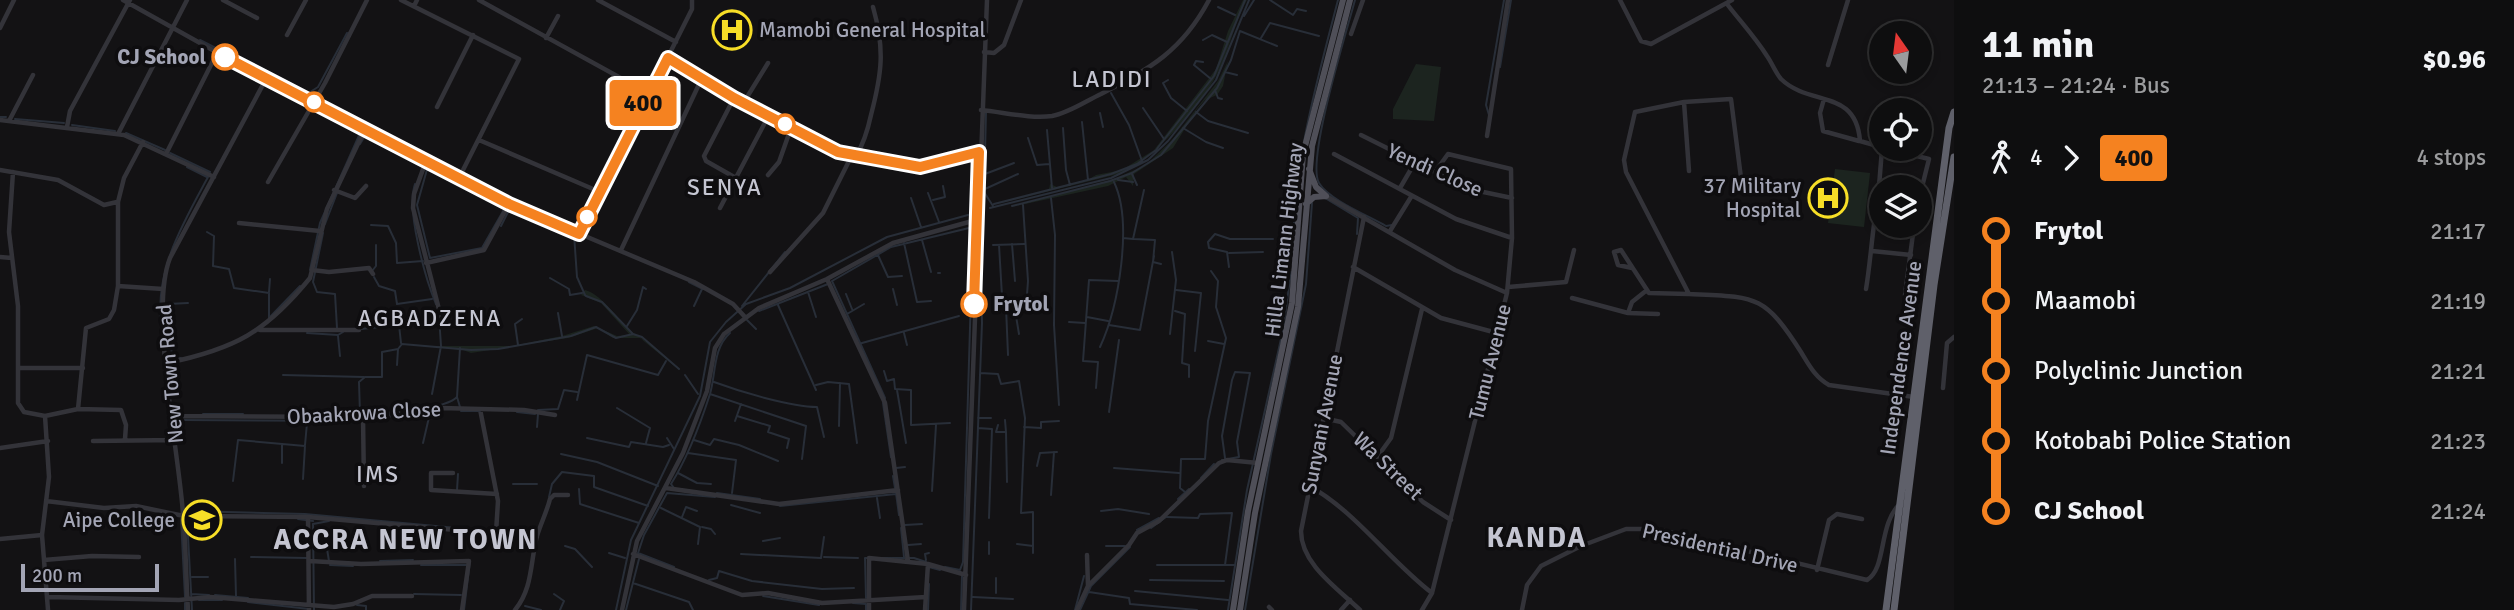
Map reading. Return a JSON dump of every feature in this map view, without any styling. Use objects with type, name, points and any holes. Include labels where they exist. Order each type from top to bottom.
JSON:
[{"type":"highway","name":"Independence Avenue","points":[[1886,610],[1911,397],[1949,128],[1954,112]]},
{"type":"highway","name":"Independence Avenue","points":[[1894,610],[1954,157]]},
{"type":"main road","name":"Hilla Limann Highway","points":[[1233,610],[1292,303],[1305,146],[1343,0]]},
{"type":"main road","name":"Hilla Limann Highway","points":[[1240,610],[1255,513],[1298,307],[1306,186],[1315,130],[1350,0]]},
{"type":"main road","points":[[1309,168],[1316,187],[1326,196]]},
{"type":"main road","points":[[1306,204],[1314,197],[1326,196]]},
{"type":"street","points":[[0,27],[14,0]]},
{"type":"street","points":[[122,0],[266,79],[509,204],[694,282],[733,304],[745,317]]},
{"type":"street","points":[[118,134],[187,0]]},
{"type":"street","points":[[223,0],[257,19]]},
{"type":"street","points":[[287,35],[306,0]]},
{"type":"street","points":[[268,181],[365,2],[356,0]]},
{"type":"street","points":[[401,0],[519,59],[459,178]]},
{"type":"street","points":[[414,6],[417,0]]},
{"type":"street","points":[[479,0],[648,93]]},
{"type":"street","points":[[598,0],[676,42]]},
{"type":"street","points":[[579,234],[692,9],[692,0]]},
{"type":"street","points":[[964,610],[986,0]]},
{"type":"street","points":[[984,52],[994,53],[1004,45],[1021,0]]},
{"type":"street","points":[[981,110],[1047,116],[1072,109],[1119,86],[1168,55],[1195,26],[1209,0]]},
{"type":"street","points":[[1351,34],[1363,0]]},
{"type":"street","points":[[1487,136],[1508,0]]},
{"type":"street","points":[[1620,0],[1645,44],[1651,44],[1732,0]]},
{"type":"street","points":[[1828,65],[1848,0]]},
{"type":"street","points":[[67,127],[70,111],[129,2]]},
{"type":"street","points":[[1727,4],[1766,55],[1779,77],[1792,86],[1848,109],[1855,117],[1860,141]]},
{"type":"street","points":[[770,272],[822,213],[864,140],[881,81],[881,42],[873,7]]},
{"type":"street","points":[[546,38],[558,16]]},
{"type":"street","points":[[437,107],[473,35]]},
{"type":"street","points":[[166,154],[217,53]]},
{"type":"street","points":[[668,58],[734,98],[830,149],[854,156],[920,167],[979,152]]},
{"type":"street","points":[[744,102],[768,63]]},
{"type":"street","points":[[9,121],[33,75]]},
{"type":"street","points":[[621,250],[702,78]]},
{"type":"street","name":"New Town Road","points":[[188,610],[184,516],[167,363],[163,289],[170,258],[266,79]]},
{"type":"street","points":[[734,98],[704,156],[706,161],[736,178]]},
{"type":"street","points":[[1688,292],[1626,172],[1624,160],[1632,116],[1639,109],[1731,99],[1741,178]]},
{"type":"street","points":[[1824,99],[1820,128],[1829,134],[1869,144]]},
{"type":"street","points":[[1684,102],[1689,171]]},
{"type":"street","points":[[720,208],[769,115]]},
{"type":"street","points":[[0,120],[118,134],[143,142],[214,177]]},
{"type":"street","points":[[768,175],[779,162],[791,128]]},
{"type":"street","points":[[167,363],[222,350],[259,330],[304,286],[312,270],[320,232],[334,190],[365,129]]},
{"type":"street","name":"Yendi Close","points":[[1361,135],[1414,164],[1469,189],[1512,198]]},
{"type":"street","points":[[479,141],[600,192]]},
{"type":"street","points":[[78,409],[86,328],[109,318],[118,286],[118,202],[124,178],[143,142]]},
{"type":"street","points":[[1334,154],[1455,219],[1512,238]]},
{"type":"street","points":[[1435,172],[1448,154],[1511,169],[1512,238],[1508,290],[1566,282],[1574,250]]},
{"type":"street","points":[[426,161],[413,204],[441,317]]},
{"type":"street","points":[[1929,161],[1927,174],[1943,178]]},
{"type":"street","points":[[1400,188],[1414,164]]},
{"type":"street","points":[[0,170],[58,180],[104,205],[118,202]]},
{"type":"street","points":[[13,172],[9,232],[18,306],[20,408],[29,415],[45,416],[78,409],[121,410],[126,425],[125,439]]},
{"type":"street","points":[[1301,174],[1306,186]]},
{"type":"street","points":[[334,190],[355,198],[366,186]]},
{"type":"street","name":"Tumu Avenue","points":[[1306,186],[1455,270],[1508,290],[1432,593],[1422,610]]},
{"type":"street","points":[[1390,231],[1410,197]]},
{"type":"street","points":[[426,263],[484,250],[509,204]]},
{"type":"street","name":"Sunyani Avenue","points":[[1360,610],[1309,559],[1304,550],[1301,531],[1364,217]]},
{"type":"street","points":[[622,610],[633,554],[666,488],[707,391],[715,348],[724,334],[745,317],[827,279],[894,243],[976,220]]},
{"type":"street","points":[[239,223],[320,232]]},
{"type":"street","points":[[1866,289],[1872,251],[1870,238]]},
{"type":"street","points":[[1905,295],[1913,238]]},
{"type":"street","points":[[1632,268],[1618,265],[1614,252],[1621,250],[1649,293],[1688,292],[1741,296],[1767,307],[1779,317],[1817,377],[1829,385],[1922,398]]},
{"type":"street","points":[[1872,251],[1911,255]]},
{"type":"street","points":[[0,257],[12,258]]},
{"type":"street","points":[[1353,267],[1441,318],[1497,333]]},
{"type":"street","points":[[312,270],[328,272],[369,268],[373,274]]},
{"type":"street","points":[[827,279],[880,389],[908,561]]},
{"type":"street","points":[[118,286],[163,289]]},
{"type":"street","points":[[1628,313],[1632,302],[1647,290]]},
{"type":"street","points":[[1572,298],[1628,313],[1658,314]]},
{"type":"street","points":[[1378,456],[1391,438],[1422,309]]},
{"type":"street","points":[[259,330],[359,330]]},
{"type":"street","points":[[1943,388],[1947,343],[1954,337]]},
{"type":"street","points":[[18,368],[83,368]]},
{"type":"street","name":"Obaakrowa Close","points":[[173,416],[363,417],[441,408],[524,410],[555,415]]},
{"type":"street","points":[[480,409],[497,494],[496,533]]},
{"type":"street","points":[[45,416],[48,441],[42,535],[48,610]]},
{"type":"street","points":[[363,417],[364,486]]},
{"type":"street","name":"Wa Street","points":[[1323,418],[1341,422],[1423,502],[1451,520]]},
{"type":"street","points":[[93,441],[176,440]]},
{"type":"street","points":[[0,448],[48,441]]},
{"type":"street","points":[[1077,610],[1088,586],[1129,545],[1137,533],[1159,521],[1219,463],[1227,460],[1259,464]]},
{"type":"street","points":[[453,473],[431,473],[431,490],[497,494]]},
{"type":"street","points":[[1310,486],[1325,496],[1396,564],[1432,593]]},
{"type":"street","points":[[666,488],[779,504],[898,491]]},
{"type":"street","points":[[514,610],[523,602],[531,579],[537,537],[551,496],[568,495]]},
{"type":"street","points":[[46,501],[104,508],[136,506],[184,516],[308,517],[537,537]]},
{"type":"street","name":"Presidential Drive","points":[[1522,610],[1527,585],[1541,566],[1581,546],[1636,528],[1656,529],[1856,580],[1867,580],[1873,577],[1887,521],[1900,503]]},
{"type":"street","points":[[1817,570],[1829,520],[1837,514],[1862,519]]},
{"type":"street","points":[[308,517],[309,608]]},
{"type":"street","points":[[0,539],[42,535]]},
{"type":"street","points":[[633,554],[743,595],[772,594],[822,603],[926,597]]},
{"type":"street","points":[[1087,555],[1088,586]]},
{"type":"street","points":[[44,560],[92,556],[139,557]]},
{"type":"street","points":[[869,610],[869,558],[928,564],[966,575]]},
{"type":"street","points":[[310,562],[368,564],[469,561],[462,610]]},
{"type":"street","points":[[925,610],[928,564]]},
{"type":"street","points":[[48,597],[237,598],[309,608],[349,606],[372,596],[412,596]]},
{"type":"street","points":[[1341,610],[1350,600]]},
{"type":"shaded area","points":[[1243,0],[1247,0],[1213,81],[1178,128],[1154,149],[1216,69],[1228,31]]},
{"type":"shaded area","points":[[1228,61],[1223,86],[1217,95],[1205,100],[1197,109],[1173,148],[1134,174],[1133,186],[1126,177],[1108,186],[1011,207],[1114,179],[1146,165],[1172,140],[1218,81]]},
{"type":"shaded area","points":[[1416,64],[1441,67],[1434,121],[1393,119],[1393,109]]},
{"type":"shaded area","points":[[1153,151],[1118,174],[993,205],[1049,190],[1050,184],[1057,187],[1086,181],[1096,175],[1122,170]]},
{"type":"shaded area","points":[[1835,169],[1870,173],[1864,227],[1828,223]]},
{"type":"shaded area","points":[[585,290],[605,303],[629,329],[678,369],[640,338],[613,338],[598,328],[568,338],[471,353],[422,346],[512,346],[562,336],[594,326],[617,336],[630,335],[601,303],[581,295]]},
{"type":"waterway","points":[[994,204],[1111,174],[1137,164],[1156,150],[1214,76],[1245,0]]},
{"type":"waterway","points":[[990,208],[1111,178],[1148,160],[1168,141],[1216,80],[1249,0]]},
{"type":"waterway","points":[[1244,16],[1254,0]]},
{"type":"waterway","points":[[1270,0],[1293,15],[1297,9],[1306,11]]},
{"type":"waterway","points":[[1293,253],[1301,156],[1338,0]]},
{"type":"waterway","points":[[1355,0],[1323,123],[1316,170],[1319,183],[1331,195],[1386,226],[1392,225]]},
{"type":"waterway","points":[[1489,115],[1486,105],[1504,0]]},
{"type":"waterway","points":[[1500,67],[1511,0]]},
{"type":"waterway","points":[[1218,7],[1235,15]]},
{"type":"waterway","points":[[1261,38],[1270,23],[1319,36]]},
{"type":"waterway","points":[[1012,206],[1132,173],[1161,155],[1217,88],[1231,60],[1240,31],[1277,46]]},
{"type":"waterway","points":[[200,40],[307,94],[318,87],[347,33]]},
{"type":"waterway","points":[[1203,40],[1212,35],[1227,42]]},
{"type":"waterway","points":[[1203,62],[1196,61],[1194,65],[1211,79]]},
{"type":"waterway","points":[[1225,72],[1237,75]]},
{"type":"waterway","points":[[1168,80],[1163,83],[1171,98],[1187,111]]},
{"type":"waterway","points":[[1215,90],[1218,98],[1222,99]]},
{"type":"waterway","points":[[1111,93],[1129,125],[1142,161]]},
{"type":"waterway","points":[[313,107],[324,111]]},
{"type":"waterway","points":[[1143,108],[1164,139]]},
{"type":"waterway","points":[[1196,112],[1208,121],[1248,133]]},
{"type":"waterway","points":[[986,113],[984,192],[993,206]]},
{"type":"waterway","points":[[1100,113],[1103,127]]},
{"type":"waterway","points":[[0,117],[6,117]]},
{"type":"waterway","points":[[15,119],[64,123]]},
{"type":"waterway","points":[[1082,122],[1088,180]]},
{"type":"waterway","points":[[72,125],[115,131]]},
{"type":"waterway","points":[[1063,128],[1066,170],[1070,185]]},
{"type":"waterway","points":[[1183,128],[1206,142],[1223,148]]},
{"type":"waterway","points":[[1047,130],[1052,188]]},
{"type":"waterway","points":[[310,270],[320,223],[361,131]]},
{"type":"waterway","points":[[126,133],[165,150]]},
{"type":"waterway","points":[[366,133],[423,163]]},
{"type":"waterway","points":[[360,144],[366,134]]},
{"type":"waterway","points":[[1028,138],[1037,165],[1049,164]]},
{"type":"waterway","points":[[170,153],[210,172]]},
{"type":"waterway","points":[[934,168],[974,158],[971,214]]},
{"type":"waterway","points":[[985,174],[1014,163]]},
{"type":"waterway","points":[[428,166],[506,206],[482,248],[430,258],[417,205],[428,166]]},
{"type":"waterway","points":[[187,167],[207,177]]},
{"type":"waterway","points":[[985,189],[1018,174]]},
{"type":"waterway","points":[[1132,174],[1137,185]]},
{"type":"waterway","points":[[161,325],[160,305],[166,267],[180,230],[208,177]]},
{"type":"waterway","points":[[1118,180],[1133,182]]},
{"type":"waterway","points":[[1100,347],[1118,287],[1123,241],[1120,199],[1114,182]]},
{"type":"waterway","points":[[415,184],[415,226],[422,261],[436,304]]},
{"type":"waterway","points":[[933,200],[945,197],[943,186]]},
{"type":"waterway","points":[[1123,238],[1133,239],[1144,190]]},
{"type":"waterway","points":[[325,224],[337,193]]},
{"type":"waterway","points":[[928,193],[939,222]]},
{"type":"waterway","points":[[911,198],[921,227]]},
{"type":"waterway","points":[[1051,198],[1055,235],[1054,325],[1059,405]]},
{"type":"waterway","points":[[1325,198],[1358,218],[1357,234]]},
{"type":"waterway","points":[[1245,610],[1271,454],[1306,284],[1312,203]]},
{"type":"waterway","points":[[1015,310],[1026,308],[1028,281],[1023,205]]},
{"type":"waterway","points":[[501,226],[510,208],[574,234],[577,277],[585,295]]},
{"type":"waterway","points":[[616,610],[631,540],[700,396],[710,342],[726,322],[746,304],[790,288],[887,237],[968,215]]},
{"type":"waterway","points":[[371,225],[388,226],[396,243],[397,263],[423,261]]},
{"type":"waterway","points":[[885,398],[832,281],[891,247],[973,227],[963,562],[960,570],[945,567]]},
{"type":"waterway","points":[[207,232],[214,236],[213,266],[229,269],[234,288],[269,293],[269,318]]},
{"type":"waterway","points":[[323,233],[313,282],[317,292],[335,294],[337,328]]},
{"type":"waterway","points":[[1229,267],[1227,252],[1209,248],[1208,242],[1215,234],[1230,239],[1273,239]]},
{"type":"waterway","points":[[575,235],[584,238]]},
{"type":"waterway","points":[[1134,239],[1155,240],[1153,262],[1161,264]]},
{"type":"waterway","points":[[922,240],[931,272]]},
{"type":"waterway","points":[[904,243],[917,302],[931,301]]},
{"type":"waterway","points":[[1012,244],[1015,281]]},
{"type":"waterway","points":[[993,245],[1024,244]]},
{"type":"waterway","points":[[372,271],[376,266],[376,245]]},
{"type":"waterway","points":[[999,245],[1002,296],[1007,308],[1015,310],[1019,334]]},
{"type":"waterway","points":[[742,306],[785,252]]},
{"type":"waterway","points":[[1170,334],[1176,280],[1172,252]]},
{"type":"waterway","points":[[1229,253],[1263,252]]},
{"type":"waterway","points":[[878,255],[888,277],[902,276]]},
{"type":"waterway","points":[[1109,325],[1140,330],[1154,256]]},
{"type":"waterway","points":[[1185,492],[1180,488],[1181,459],[1205,459],[1208,421],[1226,338],[1216,307],[1218,281],[1211,271]]},
{"type":"waterway","points":[[1228,610],[1247,490],[1283,330],[1291,272]]},
{"type":"waterway","points":[[374,277],[379,286],[395,291],[397,304],[432,299]]},
{"type":"waterway","points":[[550,278],[569,289],[570,295],[582,293]]},
{"type":"waterway","points":[[971,610],[982,323],[981,278]]},
{"type":"waterway","points":[[269,292],[270,279]]},
{"type":"waterway","points":[[1096,388],[1098,362],[1083,361],[1089,280],[1118,281]]},
{"type":"waterway","points":[[689,282],[703,289]]},
{"type":"waterway","points":[[759,311],[828,284]]},
{"type":"waterway","points":[[270,317],[300,286]]},
{"type":"waterway","points":[[627,326],[637,310],[643,287],[646,289]]},
{"type":"waterway","points":[[694,306],[702,289]]},
{"type":"waterway","points":[[893,289],[897,305]]},
{"type":"waterway","points":[[1176,290],[1201,293],[1195,351]]},
{"type":"waterway","points":[[808,292],[816,317]]},
{"type":"waterway","points":[[846,294],[852,309]]},
{"type":"waterway","points":[[586,296],[602,302],[632,333]]},
{"type":"waterway","points":[[181,358],[172,359],[168,304],[188,303]]},
{"type":"waterway","points":[[847,314],[864,304]]},
{"type":"waterway","points":[[778,305],[816,390]]},
{"type":"waterway","points":[[1006,307],[1008,355]]},
{"type":"waterway","points":[[1175,311],[1185,314],[1182,363],[1189,365],[1189,377]]},
{"type":"waterway","points":[[376,327],[377,312]]},
{"type":"waterway","points":[[558,313],[562,336]]},
{"type":"waterway","points":[[432,394],[441,346],[439,316]]},
{"type":"waterway","points":[[862,343],[959,316]]},
{"type":"waterway","points":[[1087,317],[1108,321]]},
{"type":"waterway","points":[[518,345],[515,324],[522,319]]},
{"type":"waterway","points":[[747,320],[756,329]]},
{"type":"waterway","points":[[1069,322],[1085,323]]},
{"type":"waterway","points":[[361,329],[399,325],[401,343]]},
{"type":"waterway","points":[[360,414],[359,382],[365,377],[382,377],[382,352],[398,349],[402,344],[471,350],[498,349],[571,336],[596,327],[616,338],[633,334],[642,337],[679,369]]},
{"type":"waterway","points":[[307,333],[338,335],[343,332]]},
{"type":"waterway","points":[[674,488],[671,484],[693,440],[710,394],[718,353],[730,333]]},
{"type":"waterway","points":[[904,333],[907,345]]},
{"type":"waterway","points":[[338,336],[340,356]]},
{"type":"waterway","points":[[1109,412],[1119,340]]},
{"type":"waterway","points":[[1208,341],[1224,344]]},
{"type":"waterway","points":[[460,348],[457,397],[460,407]]},
{"type":"waterway","points":[[397,365],[398,349]]},
{"type":"waterway","points":[[577,400],[587,355],[658,375],[666,361]]},
{"type":"waterway","points":[[884,371],[887,381],[894,379],[895,389],[911,390],[911,425],[950,423]]},
{"type":"waterway","points":[[1222,460],[1239,457],[1237,442],[1250,373],[1235,372],[1232,380],[1222,436],[1225,458]]},
{"type":"waterway","points":[[980,373],[998,374],[1001,384],[1019,381],[1025,418],[1021,513],[1033,512],[1033,553]]},
{"type":"waterway","points":[[283,375],[364,377]]},
{"type":"waterway","points":[[685,375],[698,394]]},
{"type":"waterway","points":[[714,382],[780,402],[817,407],[824,437]]},
{"type":"waterway","points":[[816,385],[828,382],[849,384],[857,443]]},
{"type":"waterway","points":[[839,426],[840,383]]},
{"type":"waterway","points":[[538,410],[558,409],[564,390],[577,392]]},
{"type":"waterway","points":[[897,390],[906,443]]},
{"type":"waterway","points":[[710,394],[806,426],[802,459]]},
{"type":"waterway","points":[[350,415],[422,409],[449,402],[457,397]]},
{"type":"waterway","points":[[883,403],[891,457]]},
{"type":"waterway","points":[[735,421],[741,404]]},
{"type":"waterway","points":[[617,408],[650,428],[646,443]]},
{"type":"waterway","points":[[182,420],[353,421],[434,411]]},
{"type":"waterway","points":[[461,411],[480,411]]},
{"type":"waterway","points":[[517,412],[535,414]]},
{"type":"waterway","points":[[423,443],[430,413]]},
{"type":"waterway","points":[[203,414],[243,414]]},
{"type":"waterway","points":[[537,427],[538,414]]},
{"type":"waterway","points":[[737,416],[770,426],[768,432],[789,439],[787,448]]},
{"type":"waterway","points":[[978,418],[991,418]]},
{"type":"waterway","points":[[1005,420],[1006,432]]},
{"type":"waterway","points":[[1024,427],[1041,428],[1041,422],[1059,421]]},
{"type":"waterway","points":[[305,445],[307,423]]},
{"type":"waterway","points":[[932,491],[936,425]]},
{"type":"waterway","points":[[998,425],[996,432],[1006,432],[1007,482]]},
{"type":"waterway","points":[[978,428],[992,429],[989,518]]},
{"type":"waterway","points":[[587,438],[629,447],[631,442],[663,447],[669,445]]},
{"type":"waterway","points":[[667,438],[674,449]]},
{"type":"waterway","points":[[694,440],[710,445],[714,439],[739,445],[778,461]]},
{"type":"waterway","points":[[233,481],[238,440],[305,446],[303,479]]},
{"type":"waterway","points":[[282,444],[282,463]]},
{"type":"waterway","points":[[1051,495],[1054,452]]},
{"type":"waterway","points":[[1040,453],[1057,452]]},
{"type":"waterway","points":[[688,453],[736,460],[732,493]]},
{"type":"waterway","points":[[1037,466],[1040,453]]},
{"type":"waterway","points":[[561,454],[597,462],[658,486]]},
{"type":"waterway","points":[[1201,478],[1214,464]]},
{"type":"waterway","points":[[896,468],[905,467]]},
{"type":"waterway","points":[[1114,468],[1179,473]]},
{"type":"waterway","points":[[549,497],[552,484],[562,472],[594,476],[594,487],[648,506]]},
{"type":"waterway","points":[[678,473],[697,483],[711,484]]},
{"type":"waterway","points":[[457,490],[458,474]]},
{"type":"waterway","points":[[893,476],[895,488]]},
{"type":"waterway","points":[[513,484],[537,484]]},
{"type":"waterway","points":[[579,489],[580,504],[639,523]]},
{"type":"waterway","points":[[1178,499],[1189,489]]},
{"type":"waterway","points":[[674,567],[638,553],[644,535],[667,493],[715,497]]},
{"type":"waterway","points":[[717,493],[760,499]]},
{"type":"waterway","points":[[896,493],[899,515]]},
{"type":"waterway","points":[[780,506],[896,494]]},
{"type":"waterway","points":[[877,498],[880,518]]},
{"type":"waterway","points":[[731,505],[760,513]]},
{"type":"waterway","points":[[682,517],[686,507],[697,511]]},
{"type":"waterway","points":[[661,508],[700,527],[698,544]]},
{"type":"waterway","points":[[1101,511],[1118,509],[1149,514]]},
{"type":"waterway","points":[[187,511],[305,514],[479,530]]},
{"type":"waterway","points":[[1167,517],[1198,518],[1200,514],[1232,513],[1225,565]]},
{"type":"waterway","points":[[1151,528],[1166,517]]},
{"type":"waterway","points":[[187,518],[192,610]]},
{"type":"waterway","points":[[1137,530],[1159,518]]},
{"type":"waterway","points":[[181,519],[185,597]]},
{"type":"waterway","points":[[298,519],[313,521]]},
{"type":"waterway","points":[[314,610],[313,524],[329,521]]},
{"type":"waterway","points":[[905,525],[922,524]]},
{"type":"waterway","points":[[702,527],[711,529],[715,534]]},
{"type":"waterway","points":[[901,528],[904,557]]},
{"type":"waterway","points":[[453,532],[531,540],[533,546]]},
{"type":"waterway","points":[[741,554],[821,558],[824,537]]},
{"type":"waterway","points":[[763,541],[780,538]]},
{"type":"waterway","points":[[989,542],[989,554]]},
{"type":"waterway","points":[[326,543],[329,561]]},
{"type":"waterway","points":[[908,545],[921,544]]},
{"type":"waterway","points":[[1017,544],[1033,546]]},
{"type":"waterway","points":[[565,546],[575,549],[592,567]]},
{"type":"waterway","points":[[1106,546],[1125,546]]},
{"type":"waterway","points":[[1080,610],[1091,586],[1130,547]]},
{"type":"waterway","points":[[609,553],[625,558]]},
{"type":"waterway","points":[[926,560],[925,554],[929,553]]},
{"type":"waterway","points":[[251,557],[307,558]]},
{"type":"waterway","points":[[824,557],[858,558]]},
{"type":"waterway","points":[[866,598],[865,558],[914,558],[926,562]]},
{"type":"waterway","points":[[235,559],[236,596]]},
{"type":"waterway","points":[[626,610],[639,559]]},
{"type":"waterway","points":[[380,561],[413,560]]},
{"type":"waterway","points":[[464,610],[470,561]]},
{"type":"waterway","points":[[330,565],[353,566]]},
{"type":"waterway","points":[[421,565],[468,565]]},
{"type":"waterway","points":[[1157,565],[1234,565]]},
{"type":"waterway","points":[[929,567],[940,570]]},
{"type":"waterway","points":[[709,580],[717,578],[719,571],[752,581],[822,589],[854,588]]},
{"type":"waterway","points":[[961,610],[962,576]]},
{"type":"waterway","points":[[1075,610],[1084,576]]},
{"type":"waterway","points":[[192,577],[208,577]]},
{"type":"waterway","points":[[996,578],[996,593]]},
{"type":"waterway","points":[[1150,580],[1224,581]]},
{"type":"waterway","points":[[633,583],[689,602],[693,610]]},
{"type":"waterway","points":[[928,610],[929,584]]},
{"type":"waterway","points":[[1135,591],[1228,600]]},
{"type":"waterway","points":[[1089,592],[1129,598],[1130,604],[1197,610]]},
{"type":"waterway","points":[[191,594],[209,595]]},
{"type":"waterway","points":[[414,594],[461,595]]},
{"type":"waterway","points":[[554,594],[564,601],[560,610]]},
{"type":"waterway","points":[[215,595],[248,598]]},
{"type":"waterway","points":[[763,596],[819,605]]},
{"type":"waterway","points":[[973,597],[1013,599]]},
{"type":"waterway","points":[[199,600],[222,600]]},
{"type":"waterway","points":[[248,602],[309,609]]},
{"type":"waterway","points":[[185,603],[185,610]]},
{"type":"waterway","points":[[853,603],[866,604],[866,610]]},
{"type":"waterway","points":[[357,605],[366,606],[366,610]]},
{"type":"waterway","points":[[525,606],[541,610]]},
{"type":"bus line","name":"400","points":[[225,57],[509,204],[579,234],[668,58],[734,98],[838,152],[920,167],[979,152],[974,304]]},
{"type":"place","name":"Mamobi General Hospital","points":[[732,30]]},
{"type":"place","name":"CJ School","points":[[225,57]]},
{"type":"place","name":"37 Military Hospital","points":[[1828,198]]},
{"type":"place","name":"Frytol","points":[[974,304]]},
{"type":"place","name":"Aipe College","points":[[202,520]]},
{"type":"district","name":"LADIDI","points":[[1112,79]]},
{"type":"district","name":"SENYA","points":[[725,187]]},
{"type":"district","name":"AGBADZENA","points":[[430,318]]},
{"type":"district","name":"IMS","points":[[378,474]]},
{"type":"district","name":"KANDA","points":[[1537,537]]},
{"type":"district","name":"ACCRA NEW TOWN","points":[[406,539]]}]
